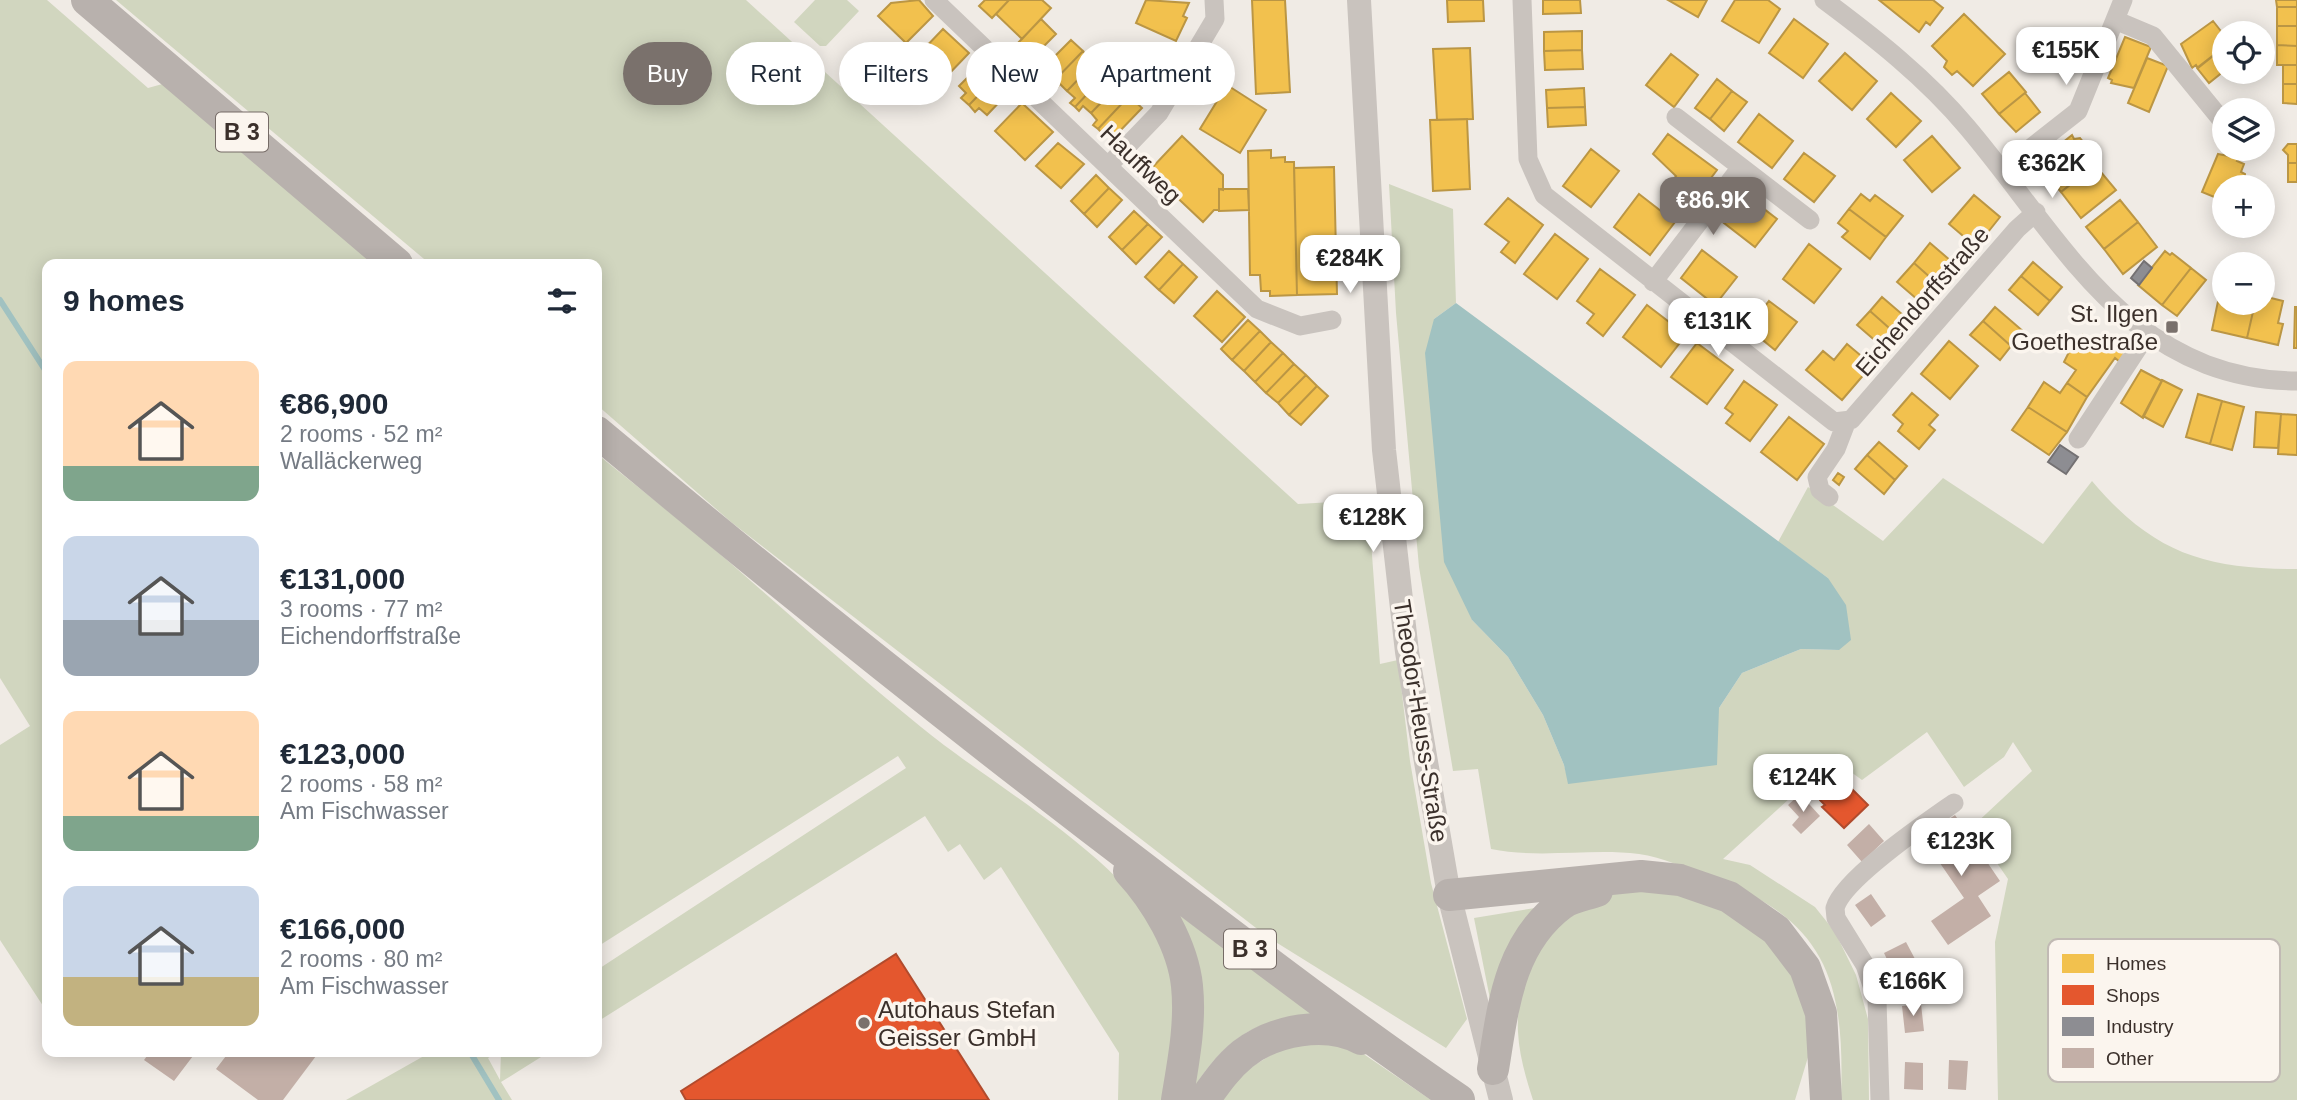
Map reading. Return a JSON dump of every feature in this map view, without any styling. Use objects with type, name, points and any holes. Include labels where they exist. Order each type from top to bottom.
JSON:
[{"type":"main road","name":"B 3","points":[[87,0],[391,259]]},
{"type":"main road","name":"B 3","points":[[602,436],[1030,782],[1459,1100]]},
{"type":"main road","points":[[1085,824],[1143,886],[1172,935],[1187,985],[1186,1040],[1177,1100]]},
{"type":"main road","points":[[1493,1069],[1504,1001],[1517,957],[1525,945],[1563,903],[1642,876]]},
{"type":"main road","points":[[1449,895],[1642,876],[1680,880],[1705,887],[1748,907],[1776,930],[1805,968],[1815,991],[1821,1013],[1826,1100]]},
{"type":"main road","points":[[1204,1100],[1221,1075],[1245,1052],[1278,1037],[1314,1028],[1346,1031],[1417,1071]]},
{"type":"main road","points":[[1811,1100],[1823,1063]]},
{"type":"street","name":"Hauffweg","points":[[934,0],[1257,309],[1300,326],[1332,320]]},
{"type":"street","points":[[1108,166],[1159,113],[1215,19],[1214,0]]},
{"type":"street","name":"Theodor-Heuss-Straße","points":[[1359,0],[1384,450],[1407,652],[1449,895],[1501,1100]]},
{"type":"street","points":[[1522,0],[1528,159],[1537,184],[1553,205],[1832,420],[1846,423]]},
{"type":"street","points":[[1824,0],[1876,40],[1932,90],[2003,170],[2094,286],[2147,334],[2183,355],[2218,369],[2257,379],[2297,381]]},
{"type":"street","points":[[2003,170],[2078,111],[2123,0]]},
{"type":"street","points":[[2115,20],[2153,36],[2212,108]]},
{"type":"street","points":[[1676,117],[1810,220]]},
{"type":"street","points":[[1653,282],[1741,167]]},
{"type":"street","name":"Eichendorffstraße","points":[[1829,497],[1818,487],[1818,474],[1836,449],[1846,423],[2036,212]]},
{"type":"street","points":[[2078,439],[2147,334]]},
{"type":"street","points":[[1880,1100],[1877,1000],[1870,975],[1836,918],[1835,908],[1844,893],[1890,850],[1954,803]]},
{"type":"green space","points":[[0,0],[47,0],[148,88],[166,83],[368,259],[42,259],[42,1004],[0,940],[0,745],[30,726],[0,678]]},
{"type":"green space","points":[[116,0],[746,0],[792,42],[726,42],[726,105],[825,105],[825,72],[839,85],[839,105],[861,105],[1298,504],[1368,500],[1380,664],[1398,660],[1410,761],[1431,883],[1467,1019],[1446,1048],[1269,938],[731,522],[602,409],[602,259],[424,259]]},
{"type":"green space","points":[[815,0],[847,0],[859,11],[826,46],[825,42],[816,42],[794,22]]},
{"type":"green space","points":[[1389,184],[1453,209],[1456,303],[1434,319],[1472,620],[1508,657],[1543,715],[1569,783],[1719,708],[1742,673],[1801,649],[1839,650],[1828,578],[1778,542],[1808,487],[1883,541],[1943,478],[2043,544],[2092,481],[2137,525],[2182,552],[2234,565],[2297,569],[2297,1100],[1998,1100],[1995,942],[2008,879],[1972,827],[2032,771],[2013,742],[2004,757],[1964,787],[1927,732],[1862,780],[1833,759],[1723,859],[1750,865],[1815,907],[1835,932],[1856,975],[1868,1019],[1869,1100],[1841,1100],[1839,1021],[1832,989],[1821,960],[1804,935],[1781,913],[1750,894],[1710,877],[1666,860],[1639,854],[1528,853],[1491,849],[1478,769],[1453,771],[1419,567],[1396,313]]},
{"type":"green space","points":[[602,458],[714,549],[921,727],[1094,856],[1125,886],[1150,917],[1167,948],[1173,966],[1177,1023],[1170,1100],[1118,1100],[1119,1053],[1001,867],[984,880],[960,844],[948,852],[925,816],[602,1019],[602,967],[906,768],[898,756],[602,944]]},
{"type":"green space","points":[[1635,888],[1693,896],[1746,922],[1783,951],[1804,990],[1812,1044],[1795,1100],[1533,1100],[1521,1058],[1518,1013],[1521,994],[1535,956],[1557,923],[1572,910],[1593,899]]},
{"type":"green space","points":[[1541,907],[1490,999],[1474,918]]},
{"type":"green space","points":[[1171,909],[1318,1017],[1275,1021],[1241,1036],[1213,1062],[1189,1096]]},
{"type":"green space","points":[[1293,1042],[1346,1042],[1431,1100],[1219,1100],[1238,1075]]},
{"type":"green space","points":[[422,1057],[490,1057],[500,1080],[501,1057],[541,1057],[501,1082],[512,1100],[346,1100]]},
{"type":"water","points":[[1456,303],[1828,578],[1846,605],[1851,640],[1839,650],[1801,649],[1742,673],[1719,708],[1717,765],[1568,784],[1564,765],[1543,715],[1508,657],[1472,620],[1444,562],[1425,353],[1434,319]]},
{"type":"building: Homes","points":[[919,0],[933,16],[905,42],[878,16],[891,3]]},
{"type":"building: Homes","points":[[985,0],[1009,0],[992,18],[979,6]]},
{"type":"building: Homes","points":[[1009,0],[1042,0],[1051,8],[1022,39],[996,14]]},
{"type":"building: Homes","points":[[1146,0],[1189,3],[1183,16],[1187,18],[1176,41],[1136,23]]},
{"type":"building: Homes","points":[[1252,0],[1285,0],[1290,92],[1256,94]]},
{"type":"building: Homes","points":[[1447,0],[1483,0],[1484,21],[1448,22]]},
{"type":"building: Homes","points":[[1543,0],[1580,0],[1581,13],[1543,14]]},
{"type":"building: Homes","points":[[1668,0],[1707,0],[1698,17]]},
{"type":"building: Homes","points":[[1735,0],[1768,0],[1780,9],[1759,43],[1722,21]]},
{"type":"building: Homes","points":[[1879,0],[1933,0],[1943,8],[1930,25],[1926,22],[1919,32]]},
{"type":"building: Homes","points":[[2276,0],[2297,0],[2297,7],[2277,7]]},
{"type":"building: Homes","points":[[2277,7],[2297,7],[2297,26],[2277,26]]},
{"type":"building: Homes","points":[[1964,14],[2005,54],[1973,86],[1957,71],[1952,75],[1944,67],[1947,61],[1932,46]]},
{"type":"building: Homes","points":[[1041,19],[1056,34],[1048,42],[1019,42]]},
{"type":"building: Homes","points":[[1794,19],[1828,44],[1803,78],[1769,53]]},
{"type":"building: Homes","points":[[2212,22],[2212,57],[2198,68],[2196,65],[2192,68],[2181,44]]},
{"type":"building: Homes","points":[[2277,26],[2297,26],[2297,46],[2277,45]]},
{"type":"building: Homes","points":[[943,29],[966,50],[966,56],[952,71],[952,42],[931,42]]},
{"type":"building: Homes","points":[[1582,31],[1582,50],[1544,51],[1544,32]]},
{"type":"building: Homes","points":[[2125,37],[2151,47],[2134,88],[2111,83],[2112,80],[2108,78]]},
{"type":"building: Homes","points":[[1071,40],[1076,45],[1076,58],[1062,73],[1062,49]]},
{"type":"building: Homes","points":[[2277,45],[2297,46],[2297,65],[2277,65]]},
{"type":"building: Homes","points":[[1470,48],[1473,119],[1437,120],[1433,49]]},
{"type":"building: Homes","points":[[1582,50],[1583,69],[1545,70],[1544,51]]},
{"type":"building: Homes","points":[[1845,53],[1877,81],[1852,110],[1819,81]]},
{"type":"building: Homes","points":[[1671,54],[1698,75],[1674,107],[1646,85]]},
{"type":"building: Homes","points":[[2212,56],[2212,81],[2209,83],[2197,68]]},
{"type":"building: Homes","points":[[1076,58],[1076,82],[1067,91],[1062,86],[1062,73]]},
{"type":"building: Homes","points":[[2147,58],[2168,66],[2149,112],[2128,103]]},
{"type":"building: Homes","points":[[2283,65],[2297,65],[2297,84],[2283,84]]},
{"type":"building: Homes","points":[[2009,72],[2026,92],[1999,114],[1982,94]]},
{"type":"building: Homes","points":[[966,79],[966,93],[959,86]]},
{"type":"building: Homes","points":[[1717,79],[1732,91],[1710,119],[1695,108]]},
{"type":"building: Homes","points":[[1076,82],[1075,107],[1070,103],[1075,98],[1067,91]]},
{"type":"building: Homes","points":[[2283,84],[2297,84],[2297,104],[2283,103]]},
{"type":"building: Homes","points":[[1584,88],[1585,107],[1547,108],[1546,90]]},
{"type":"building: Homes","points":[[1235,90],[1266,110],[1240,153],[1200,129],[1215,105],[1235,105]]},
{"type":"building: Homes","points":[[1732,91],[1747,102],[1724,131],[1710,119]]},
{"type":"building: Homes","points":[[1891,93],[1921,121],[1896,147],[1867,119]]},
{"type":"building: Homes","points":[[2025,93],[2040,112],[2016,132],[1999,114]]},
{"type":"building: Homes","points":[[969,105],[996,105],[987,115],[979,108],[975,112]]},
{"type":"building: Homes","points":[[1020,105],[1024,105],[1053,132],[1025,160],[995,131]]},
{"type":"building: Homes","points":[[1077,105],[1099,105],[1091,113],[1083,106],[1079,111],[1075,107]]},
{"type":"building: Homes","points":[[1099,105],[1121,105],[1098,129],[1093,125],[1097,120],[1091,113]]},
{"type":"building: Homes","points":[[1121,105],[1139,105],[1142,108],[1115,136],[1106,128],[1102,133],[1098,129]]},
{"type":"building: Homes","points":[[1585,107],[1586,125],[1548,127],[1547,108]]},
{"type":"building: Homes","points":[[1759,114],[1793,141],[1772,168],[1738,142]]},
{"type":"building: Homes","points":[[1467,119],[1470,189],[1433,191],[1430,120]]},
{"type":"building: Homes","points":[[1668,134],[1717,170],[1689,207],[1666,189],[1676,176],[1653,154]]},
{"type":"building: Homes","points":[[2072,135],[2074,139],[2080,138],[2088,148],[2086,154],[2095,165],[2061,192],[2037,163]]},
{"type":"building: Homes","points":[[1182,136],[1223,175],[1223,190],[1219,189],[1219,210],[1214,210],[1203,222],[1149,171]]},
{"type":"building: Homes","points":[[1932,136],[1960,168],[1932,192],[1904,160]]},
{"type":"building: Homes","points":[[1058,143],[1084,164],[1061,188],[1036,166]]},
{"type":"building: Homes","points":[[2288,144],[2297,144],[2297,163],[2288,163],[2288,155],[2283,150]]},
{"type":"building: Homes","points":[[1591,149],[1619,171],[1591,207],[1563,186]]},
{"type":"building: Homes","points":[[1271,150],[1271,158],[1285,157],[1285,162],[1294,162],[1297,295],[1270,296],[1270,291],[1261,291],[1260,275],[1250,275],[1248,151]]},
{"type":"building: Homes","points":[[1804,153],[1835,176],[1814,202],[1784,179]]},
{"type":"building: Homes","points":[[2215,161],[2237,161],[2244,164],[2241,172],[2245,175],[2212,175],[2212,196],[2202,192]]},
{"type":"building: Homes","points":[[2288,163],[2297,163],[2297,182],[2288,182]]},
{"type":"building: Homes","points":[[2095,165],[2116,190],[2081,218],[2061,192]]},
{"type":"building: Homes","points":[[1334,167],[1337,294],[1297,295],[1294,168]]},
{"type":"building: Homes","points":[[1096,175],[1109,188],[1084,214],[1071,201]]},
{"type":"building: Homes","points":[[1109,188],[1122,200],[1097,227],[1084,214]]},
{"type":"building: Homes","points":[[1219,189],[1248,189],[1249,210],[1219,211]]},
{"type":"building: Homes","points":[[1639,194],[1675,222],[1650,255],[1614,227]]},
{"type":"building: Homes","points":[[1861,194],[1870,201],[1875,195],[1903,216],[1886,237],[1849,209]]},
{"type":"building: Homes","points":[[1746,195],[1777,219],[1755,247],[1724,223]]},
{"type":"building: Homes","points":[[1974,195],[2000,217],[1976,247],[1949,224]]},
{"type":"building: Homes","points":[[1508,198],[1543,225],[1515,263],[1501,252],[1509,242],[1485,224]]},
{"type":"building: Homes","points":[[2120,200],[2138,222],[2104,249],[2086,227]]},
{"type":"building: Homes","points":[[1849,209],[1886,237],[1870,259],[1842,237],[1848,231],[1838,223]]},
{"type":"building: Homes","points":[[1134,211],[1148,224],[1122,250],[1109,237]]},
{"type":"building: Homes","points":[[2138,222],[2157,247],[2123,274],[2104,249]]},
{"type":"building: Homes","points":[[1148,224],[1162,237],[1136,264],[1122,250]]},
{"type":"building: Homes","points":[[1555,234],[1588,259],[1557,299],[1524,274]]},
{"type":"building: Homes","points":[[1930,243],[1958,267],[1941,287],[1914,263]]},
{"type":"building: Homes","points":[[1809,244],[1841,269],[1814,303],[1783,279]]},
{"type":"building: Homes","points":[[1702,250],[1737,277],[1715,305],[1681,278]]},
{"type":"building: Homes","points":[[1169,251],[1183,264],[1159,290],[1145,277]]},
{"type":"building: Homes","points":[[2165,251],[2170,255],[2172,253],[2191,268],[2162,305],[2138,285]]},
{"type":"building: Homes","points":[[2033,262],[2062,287],[2050,301],[2021,276]]},
{"type":"building: Homes","points":[[1914,263],[1941,287],[1925,306],[1897,282]]},
{"type":"building: Homes","points":[[1183,264],[1197,277],[1174,303],[1159,290]]},
{"type":"building: Homes","points":[[2191,268],[2206,280],[2177,316],[2162,305]]},
{"type":"building: Homes","points":[[1600,269],[1635,295],[1603,336],[1587,323],[1594,314],[1577,301]]},
{"type":"building: Homes","points":[[2021,276],[2050,301],[2038,315],[2009,290]]},
{"type":"building: Homes","points":[[1217,291],[1245,317],[1222,342],[1194,316]]},
{"type":"building: Homes","points":[[1882,297],[1910,321],[1897,335],[1870,311]]},
{"type":"building: Homes","points":[[2275,299],[2283,301],[2278,323],[2283,324],[2278,345],[2247,338],[2252,315],[2275,315]]},
{"type":"building: Homes","points":[[1769,301],[1797,322],[1775,350],[1748,328]]},
{"type":"building: Homes","points":[[1647,305],[1686,335],[1661,367],[1623,337]]},
{"type":"building: Homes","points":[[1995,307],[2024,332],[2011,346],[1983,321]]},
{"type":"building: Homes","points":[[2297,307],[2297,348],[2294,348]]},
{"type":"building: Homes","points":[[1870,311],[1897,335],[1885,349],[1857,325]]},
{"type":"building: Homes","points":[[2215,315],[2252,315],[2247,338],[2212,330]]},
{"type":"building: Homes","points":[[1248,320],[1260,331],[1232,360],[1221,349]]},
{"type":"building: Homes","points":[[1983,321],[2011,346],[2000,360],[1970,335]]},
{"type":"building: Homes","points":[[1260,331],[1271,342],[1244,371],[1232,360]]},
{"type":"building: Homes","points":[[2083,335],[2103,350],[2111,339],[2127,350],[2120,362],[2115,358],[2087,397],[2067,383],[2076,370],[2064,362],[2071,348],[2073,349]]},
{"type":"building: Homes","points":[[1949,341],[1978,366],[1950,399],[1921,374]]},
{"type":"building: Homes","points":[[1271,342],[1283,353],[1255,382],[1244,371]]},
{"type":"building: Homes","points":[[1697,343],[1733,370],[1707,404],[1671,377]]},
{"type":"building: Homes","points":[[1847,344],[1872,365],[1842,400],[1806,370],[1823,351],[1834,360]]},
{"type":"building: Homes","points":[[1283,353],[1294,364],[1266,393],[1255,382]]},
{"type":"building: Homes","points":[[1294,364],[1306,375],[1278,403],[1266,393]]},
{"type":"building: Homes","points":[[2141,370],[2162,381],[2143,418],[2121,403]]},
{"type":"building: Homes","points":[[1306,375],[1317,386],[1289,415],[1278,403]]},
{"type":"building: Homes","points":[[2162,380],[2182,390],[2163,427],[2143,416]]},
{"type":"building: Homes","points":[[1744,381],[1777,405],[1750,441],[1726,423],[1733,414],[1725,408]]},
{"type":"building: Homes","points":[[2044,382],[2060,393],[2067,383],[2087,397],[2067,432],[2028,407]]},
{"type":"building: Homes","points":[[1317,386],[1328,396],[1301,425],[1289,415]]},
{"type":"building: Homes","points":[[1912,393],[1938,415],[1929,425],[1935,430],[1919,449],[1898,431],[1903,424],[1893,415]]},
{"type":"building: Homes","points":[[2198,394],[2222,401],[2210,444],[2186,437]]},
{"type":"building: Homes","points":[[2222,401],[2244,407],[2232,450],[2210,444]]},
{"type":"building: Homes","points":[[2028,407],[2067,432],[2049,455],[2012,430]]},
{"type":"building: Homes","points":[[2256,412],[2281,414],[2278,448],[2254,447]]},
{"type":"building: Homes","points":[[2281,414],[2297,415],[2297,455],[2278,454]]},
{"type":"building: Homes","points":[[1789,417],[1824,444],[1797,480],[1761,452]]},
{"type":"building: Homes","points":[[1879,442],[1907,466],[1895,480],[1867,455]]},
{"type":"building: Homes","points":[[1867,455],[1895,480],[1884,494],[1855,469]]},
{"type":"building: Homes","points":[[1838,473],[1844,477],[1839,485],[1833,480]]},
{"type":"building: Shops","points":[[1830,781],[1840,782],[1845,787],[1847,784],[1868,805],[1844,828],[1822,807],[1825,805],[1820,800],[1820,790]]},
{"type":"building: Shops","name":"Autohaus Stefan Geisser GmbH","points":[[896,954],[989,1100],[686,1100],[681,1091]]},
{"type":"building: Industry","points":[[2144,261],[2152,268],[2139,285],[2131,278]]},
{"type":"building: Industry","points":[[2060,445],[2078,457],[2066,474],[2048,462]]},
{"type":"building: Other","points":[[1800,794],[1820,816],[1801,834],[1792,825],[1799,817],[1788,805]]},
{"type":"building: Other","points":[[1955,815],[2000,881],[1978,896],[1991,916],[1948,945],[1931,921],[1964,898],[1922,837]]},
{"type":"building: Other","points":[[1869,824],[1884,841],[1862,862],[1847,845]]},
{"type":"building: Other","points":[[1871,894],[1886,916],[1871,927],[1855,905]]},
{"type":"building: Other","points":[[1906,942],[1915,959],[1910,962],[1913,969],[1896,978],[1884,953]]},
{"type":"building: Other","points":[[1921,1004],[1924,1031],[1905,1033],[1902,1006]]},
{"type":"building: Other","points":[[146,1057],[192,1057],[174,1081],[144,1060]]},
{"type":"building: Other","points":[[225,1057],[315,1057],[283,1100],[258,1100],[216,1069]]},
{"type":"building: Other","points":[[1949,1060],[1968,1061],[1966,1090],[1948,1089]]},
{"type":"building: Other","points":[[1905,1062],[1923,1063],[1923,1090],[1904,1089]]},
{"type":"waterway","points":[[0,300],[42,365]]},
{"type":"waterway","points":[[473,1057],[499,1100]]},
{"type":"place","name":"St. Ilgen Goethestraße","points":[[2172,327]]},
{"type":"place","name":"Autohaus Stefan Geisser GmbH","points":[[864,1023]]}]
